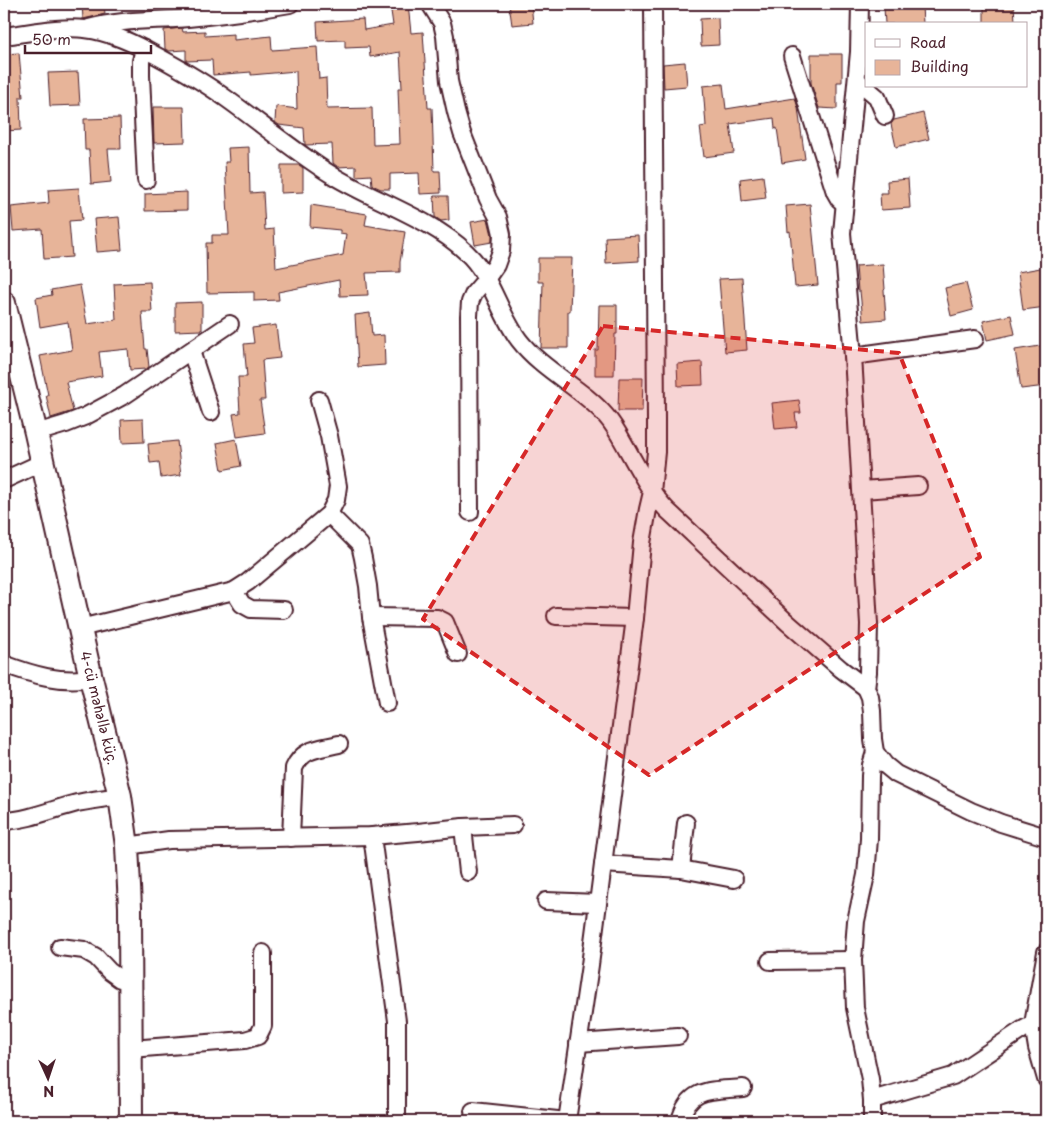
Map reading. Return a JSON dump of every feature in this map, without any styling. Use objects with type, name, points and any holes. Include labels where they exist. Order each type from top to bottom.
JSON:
[{"type":"street","points":[[4,36],[84,29],[120,21],[189,11],[243,12],[290,4]]},
{"type":"street","points":[[430,4],[442,23],[449,81],[462,133],[488,199],[498,217],[502,234],[501,251],[496,265],[474,293],[470,302],[470,512]]},
{"type":"street","points":[[473,1111],[567,1121],[590,965],[635,618],[642,543],[652,492],[656,452],[653,4]]},
{"type":"street","points":[[860,4],[860,52],[842,239],[853,356],[862,490],[869,624],[866,688]]},
{"type":"street","points":[[84,29],[120,38],[170,63],[227,99],[332,174],[449,237],[466,252],[487,278],[509,325],[519,341],[540,361],[590,400],[606,416],[660,502],[687,530],[788,624],[866,688],[870,697],[872,711],[872,739],[875,752],[885,765],[896,774],[929,791],[986,817],[1046,837]]},
{"type":"street","points":[[144,49],[141,61],[141,76],[146,180]]},
{"type":"street","points":[[792,56],[835,192],[845,204]]},
{"type":"street","points":[[857,80],[865,87]]},
{"type":"street","points":[[866,88],[877,97],[885,116]]},
{"type":"street","name":"4-cü məhəllə küç.","points":[[4,303],[120,796],[127,846],[130,907],[131,1121]]},
{"type":"street","points":[[36,433],[86,416],[125,396],[230,324]]},
{"type":"street","points":[[853,356],[974,339]]},
{"type":"street","points":[[191,351],[211,412]]},
{"type":"street","points":[[80,628],[234,591],[256,576],[330,514],[336,500],[338,486],[329,436],[319,400]]},
{"type":"street","points":[[4,480],[42,462]]},
{"type":"street","points":[[862,490],[918,486]]},
{"type":"street","points":[[330,514],[360,545],[364,558],[371,617],[386,703]]},
{"type":"street","points":[[234,591],[242,604],[251,610],[284,610]]},
{"type":"street","points":[[556,616],[635,618]]},
{"type":"street","points":[[371,617],[437,618],[445,622],[458,654]]},
{"type":"street","points":[[4,664],[28,673],[64,680],[91,678]]},
{"type":"street","points":[[291,838],[294,768],[298,759],[306,752],[339,744]]},
{"type":"street","points":[[872,1121],[870,1079],[855,1008],[853,960],[856,921],[866,875],[869,839],[870,776],[875,752]]},
{"type":"street","points":[[4,821],[16,820],[76,804],[120,796]]},
{"type":"street","points":[[681,869],[686,823]]},
{"type":"street","points":[[127,846],[169,840],[372,836],[463,827],[513,825]]},
{"type":"street","points":[[463,827],[468,872]]},
{"type":"street","points":[[372,836],[397,1021],[398,1121]]},
{"type":"street","points":[[603,864],[681,869],[734,879]]},
{"type":"street","points":[[546,900],[598,903]]},
{"type":"street","points":[[60,947],[84,950],[120,979],[130,981]]},
{"type":"street","points":[[1046,952],[1033,1024],[1036,1048],[1046,1079]]},
{"type":"street","points":[[131,1049],[245,1040],[258,1036],[263,1026],[263,953]]},
{"type":"street","points":[[770,961],[853,960]]},
{"type":"street","points":[[872,1100],[953,1076],[1033,1024]]},
{"type":"street","points":[[578,1043],[678,1036]]},
{"type":"street","points":[[680,1121],[688,1101],[701,1092],[743,1088]]},
{"type":"highlighted area","points":[[603,326],[899,353],[980,557],[649,775],[423,619]]},
{"type":"building","points":[[82,4],[104,4],[105,14],[83,19]]},
{"type":"building","points":[[390,4],[408,4],[411,33],[423,32],[428,108],[432,108],[434,171],[440,171],[441,193],[420,194],[419,173],[390,174],[390,189],[381,189],[372,185],[371,175],[356,176],[356,166],[338,167],[333,163],[332,144],[305,145],[304,128],[279,125],[275,122],[276,106],[297,109],[296,71],[251,75],[251,72],[213,75],[212,60],[186,61],[186,50],[169,51],[165,49],[164,30],[182,28],[183,32],[205,31],[205,36],[234,34],[234,40],[271,36],[272,50],[317,47],[319,79],[326,78],[327,109],[372,108],[373,145],[400,144],[398,88],[402,88],[400,52],[370,57],[369,47],[345,48],[345,40],[318,41],[317,22],[363,19],[364,30],[393,25]]},
{"type":"building","points":[[509,4],[531,4],[533,23],[512,25]]},
{"type":"building","points":[[984,4],[1014,4],[1015,22],[984,22]]},
{"type":"building","points":[[922,5],[923,22],[885,22],[884,7]]},
{"type":"building","points":[[718,18],[719,45],[701,46],[700,19]]},
{"type":"building","points":[[19,53],[23,97],[20,97],[21,130],[4,131],[4,54]]},
{"type":"building","points":[[811,54],[842,54],[842,82],[837,82],[837,109],[819,108],[811,83]]},
{"type":"building","points":[[685,62],[687,86],[664,88],[663,64]]},
{"type":"building","points":[[78,72],[80,105],[50,106],[48,73]]},
{"type":"building","points":[[723,84],[726,109],[795,98],[805,159],[782,163],[774,118],[730,124],[734,153],[704,157],[700,127],[706,126],[703,86]]},
{"type":"building","points":[[153,107],[184,107],[185,142],[154,143]]},
{"type":"building","points":[[923,113],[929,139],[896,147],[891,124],[894,120]]},
{"type":"building","points":[[120,118],[121,149],[108,149],[111,182],[91,184],[89,150],[85,150],[84,119]]},
{"type":"building","points":[[249,147],[250,193],[263,192],[265,230],[274,229],[276,268],[343,255],[346,234],[340,233],[340,230],[310,227],[311,205],[367,214],[365,225],[405,232],[400,272],[366,273],[368,295],[340,296],[339,280],[278,292],[279,300],[254,301],[254,292],[207,293],[206,243],[212,243],[212,235],[229,235],[225,162],[229,162],[228,148]]},
{"type":"building","points":[[281,165],[299,165],[303,168],[303,192],[281,193]]},
{"type":"building","points":[[763,176],[766,198],[742,201],[740,179]]},
{"type":"building","points":[[908,179],[910,208],[881,210],[880,193],[888,193],[887,181]]},
{"type":"building","points":[[79,188],[82,220],[69,221],[72,257],[44,259],[42,229],[13,231],[11,207],[49,203],[48,190]]},
{"type":"building","points":[[187,192],[187,210],[145,211],[145,194]]},
{"type":"building","points":[[434,196],[448,196],[449,220],[441,221],[435,217]]},
{"type":"building","points":[[810,204],[818,285],[795,287],[786,206]]},
{"type":"building","points":[[119,217],[122,250],[97,252],[94,219]]},
{"type":"building","points":[[488,219],[492,242],[475,245],[471,222]]},
{"type":"building","points":[[638,235],[639,261],[606,263],[605,237]]},
{"type":"building","points":[[538,258],[572,258],[570,311],[568,311],[568,348],[541,348],[543,282],[538,282]]},
{"type":"building","points":[[883,264],[886,319],[863,321],[856,266]]},
{"type":"building","points":[[1046,267],[1046,307],[1023,310],[1018,272]]},
{"type":"building","points":[[742,278],[747,350],[725,352],[719,279]]},
{"type":"building","points":[[150,282],[152,312],[142,312],[145,349],[147,349],[149,367],[146,369],[130,370],[128,349],[99,352],[102,376],[66,382],[73,411],[51,418],[40,356],[72,350],[68,322],[40,327],[36,298],[52,295],[51,290],[80,285],[87,324],[116,320],[114,284]]},
{"type":"building","points":[[966,283],[973,310],[951,316],[945,288]]},
{"type":"building","points":[[202,302],[202,330],[175,331],[175,303]]},
{"type":"building","points":[[599,305],[617,305],[614,375],[595,375],[595,350],[598,350]]},
{"type":"building","points":[[370,313],[372,336],[384,335],[385,365],[358,367],[355,315]]},
{"type":"building","points":[[1011,315],[1015,334],[987,340],[983,321]]},
{"type":"building","points":[[276,325],[280,358],[262,360],[265,400],[260,400],[265,433],[237,437],[233,414],[240,413],[238,377],[247,377],[244,344],[254,343],[252,328]]},
{"type":"building","points":[[1046,345],[1046,386],[1021,389],[1015,350]]},
{"type":"building","points":[[702,362],[703,385],[678,386],[677,364]]},
{"type":"building","points":[[619,378],[643,378],[642,411],[618,411]]},
{"type":"building","points":[[799,400],[801,413],[795,413],[797,427],[775,429],[772,403]]},
{"type":"building","points":[[143,419],[144,442],[122,443],[121,420]]},
{"type":"building","points":[[236,439],[241,466],[222,470],[217,443]]},
{"type":"building","points":[[177,441],[181,475],[161,478],[159,462],[150,463],[148,444]]}]
